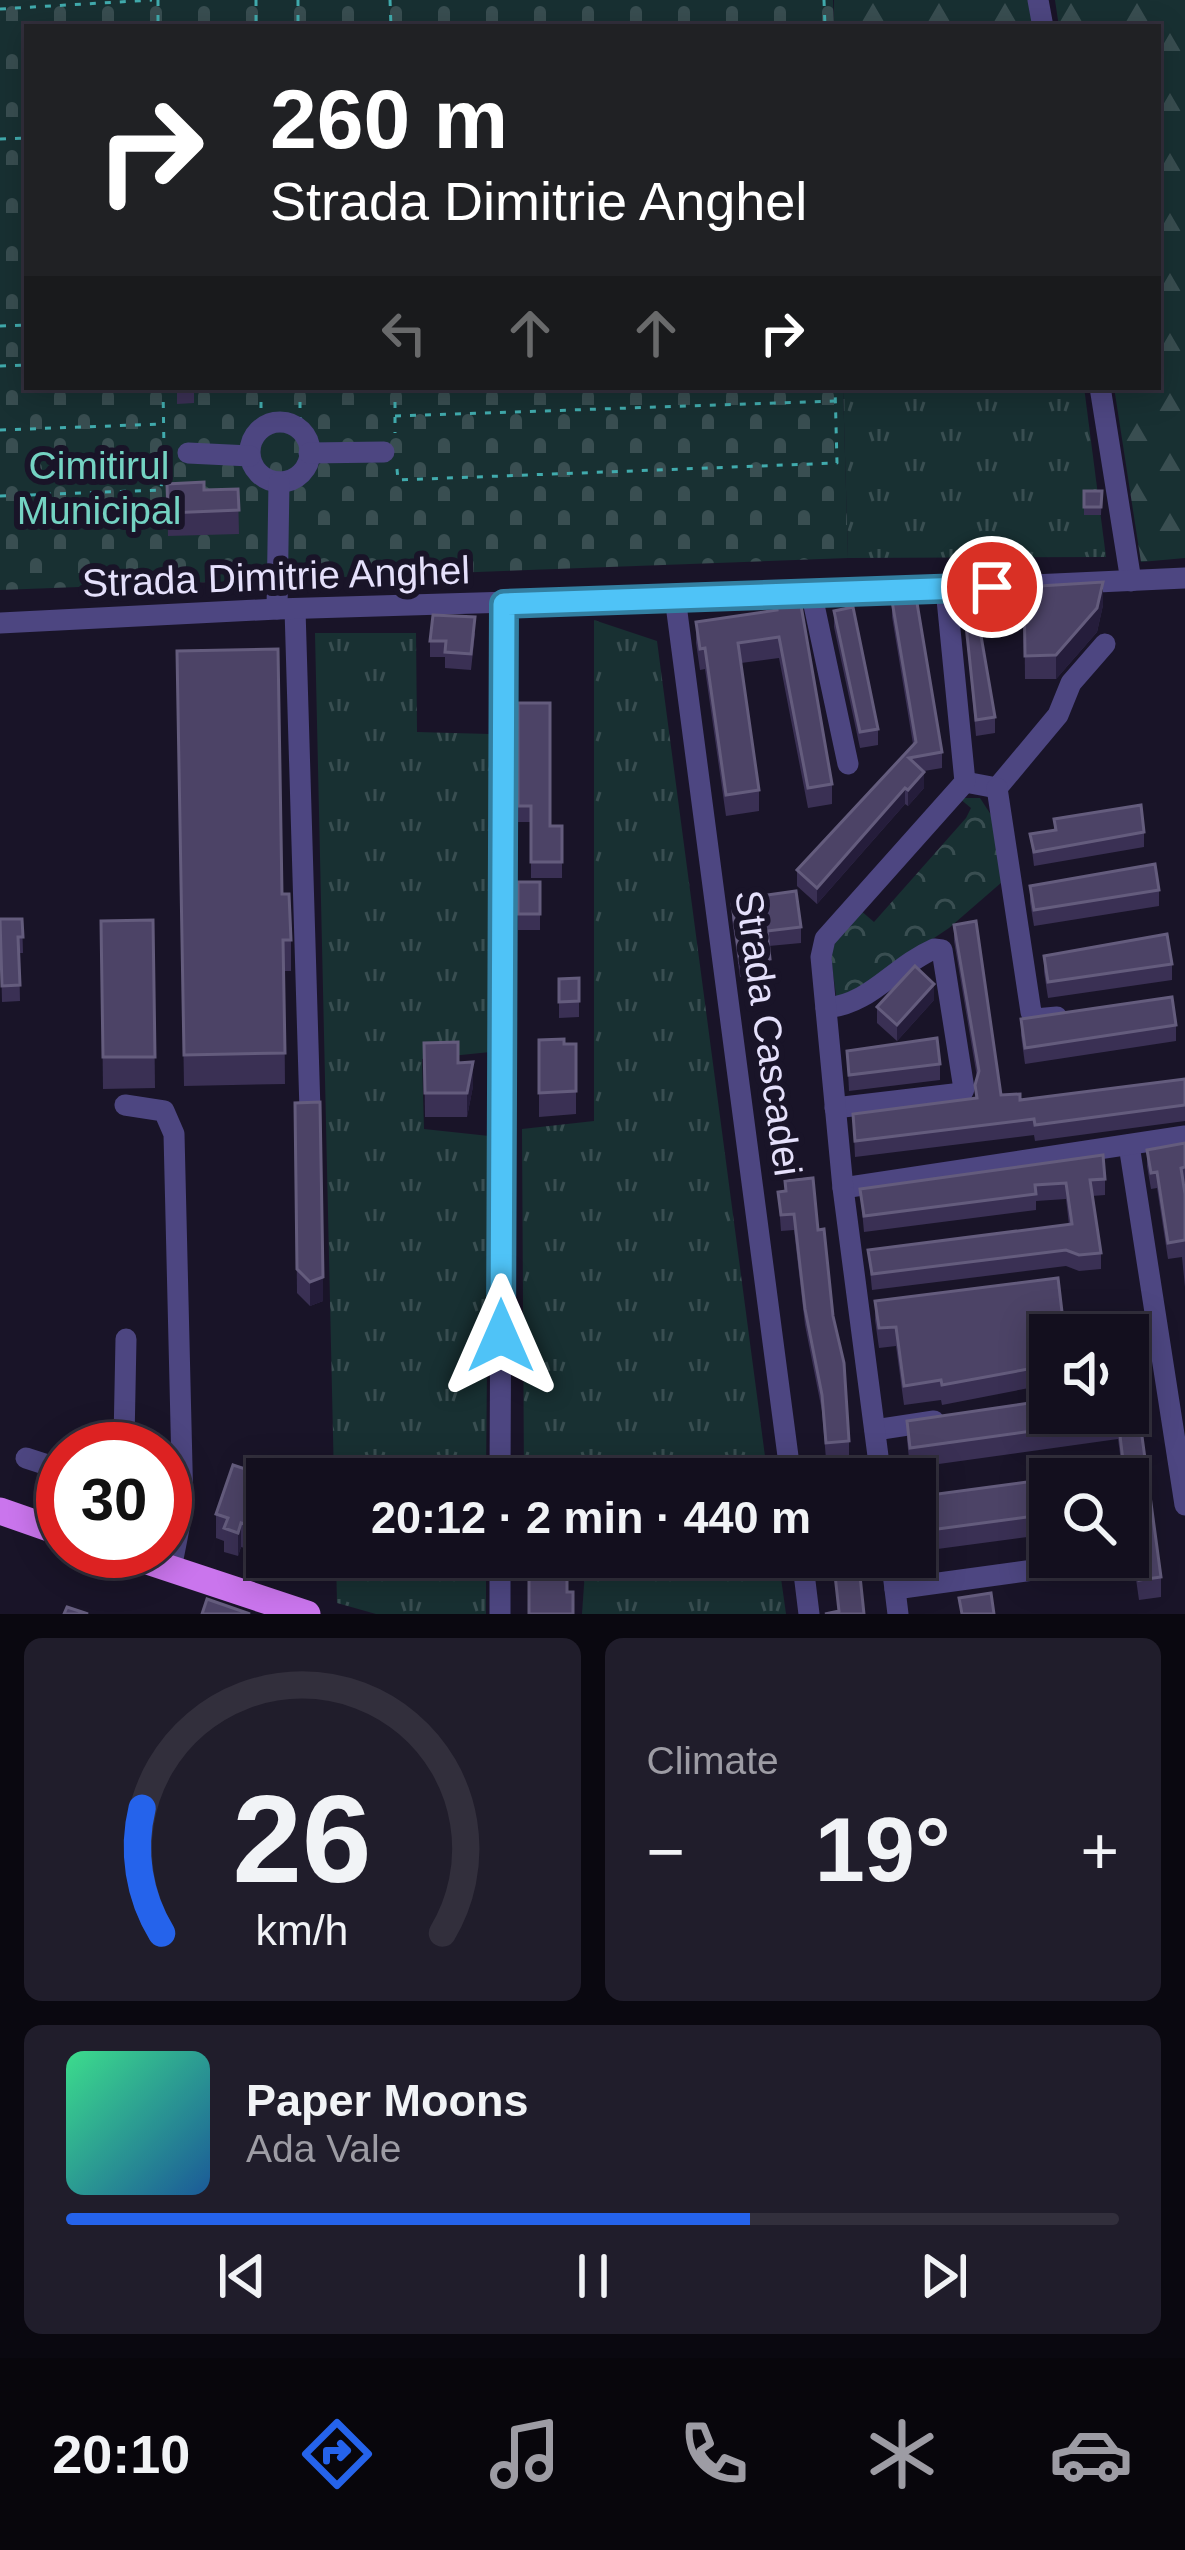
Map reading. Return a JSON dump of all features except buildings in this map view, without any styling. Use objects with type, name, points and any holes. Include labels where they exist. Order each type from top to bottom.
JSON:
[{"type":"main road","points":[[0,1511],[36,1524]]},
{"type":"main road","points":[[192,1576],[302,1613]]},
{"type":"street","points":[[1100,390],[1131,581]]},
{"type":"street","points":[[280,422],[300,431],[309,453],[296,477],[279,482],[260,474],[250,446],[261,428],[280,422]]},
{"type":"street","points":[[309,453],[389,452]]},
{"type":"street","points":[[188,453],[250,456]]},
{"type":"street","points":[[279,482],[310,1111]]},
{"type":"street","name":"Strada Dimitrie Anghel","points":[[0,623],[1185,578]]},
{"type":"street","points":[[878,1458],[843,1188],[820,957],[825,939],[965,782],[946,589]]},
{"type":"street","points":[[812,591],[848,764]]},
{"type":"street","name":"Strada Cascadei","points":[[675,596],[788,1458]]},
{"type":"street","points":[[500,1458],[504,604]]},
{"type":"street","points":[[998,788],[1058,715],[1071,683],[1105,644]]},
{"type":"street","points":[[965,782],[998,788]]},
{"type":"street","points":[[998,788],[1025,887],[1030,1012],[1035,1019],[1089,1012]]},
{"type":"street","points":[[826,1007],[858,1002],[896,970],[934,949],[941,950],[964,1089],[962,1094],[835,1108]]},
{"type":"street","points":[[125,1105],[164,1111],[174,1135],[174,1422]]},
{"type":"street","points":[[843,1188],[1185,1136]]},
{"type":"street","points":[[1129,1144],[1185,1505]]},
{"type":"street","points":[[859,1307],[882,1304]]},
{"type":"street","points":[[124,1422],[126,1339]]},
{"type":"street","points":[[875,1430],[962,1417]]},
{"type":"street","points":[[26,1459],[36,1462]]},
{"type":"street","points":[[895,1589],[1029,1571]]},
{"type":"street","points":[[500,1578],[500,1614]]},
{"type":"street","points":[[805,1578],[809,1614]]},
{"type":"street","points":[[894,1578],[898,1614]]},
{"type":"path","points":[[0,9],[155,0]]},
{"type":"path","points":[[0,496],[160,490],[163,390]]},
{"type":"path","points":[[261,390],[261,428]]},
{"type":"path","points":[[300,390],[300,431]]},
{"type":"path","points":[[394,390],[389,452],[398,480],[837,463],[835,390]]},
{"type":"path","points":[[395,416],[836,400]]},
{"type":"path","points":[[0,430],[163,424]]},
{"type":"path","points":[[164,452],[188,453]]},
{"type":"green space","name":"Cimitirul Municipal","points":[[0,0],[833,0],[834,24],[24,24],[24,390],[843,390],[848,558],[0,590]]},
{"type":"green space","points":[[834,0],[1030,0],[1034,24],[834,24]]},
{"type":"green space","points":[[1055,0],[1185,0],[1185,558],[1141,562],[1114,390],[1161,390],[1161,24],[1059,24]]},
{"type":"green space","points":[[843,390],[1084,390],[1106,557],[848,558]]},
{"type":"green space","points":[[594,620],[657,641],[765,1458],[524,1458],[522,1129],[594,1121]]},
{"type":"green space","points":[[315,633],[416,633],[417,732],[489,734],[490,1052],[422,1059],[424,1129],[489,1136],[486,1458],[334,1458]]},
{"type":"green space","points":[[959,798],[980,798],[995,821],[1002,882],[949,928],[837,1003],[829,943],[860,910],[874,922],[966,818],[971,808]]},
{"type":"green space","points":[[336,1578],[486,1578],[486,1614],[376,1614],[337,1603]]},
{"type":"green space","points":[[585,1578],[781,1578],[786,1614],[582,1614]]},
{"type":"route","points":[[501,1336],[504,604],[992,587]]}]
